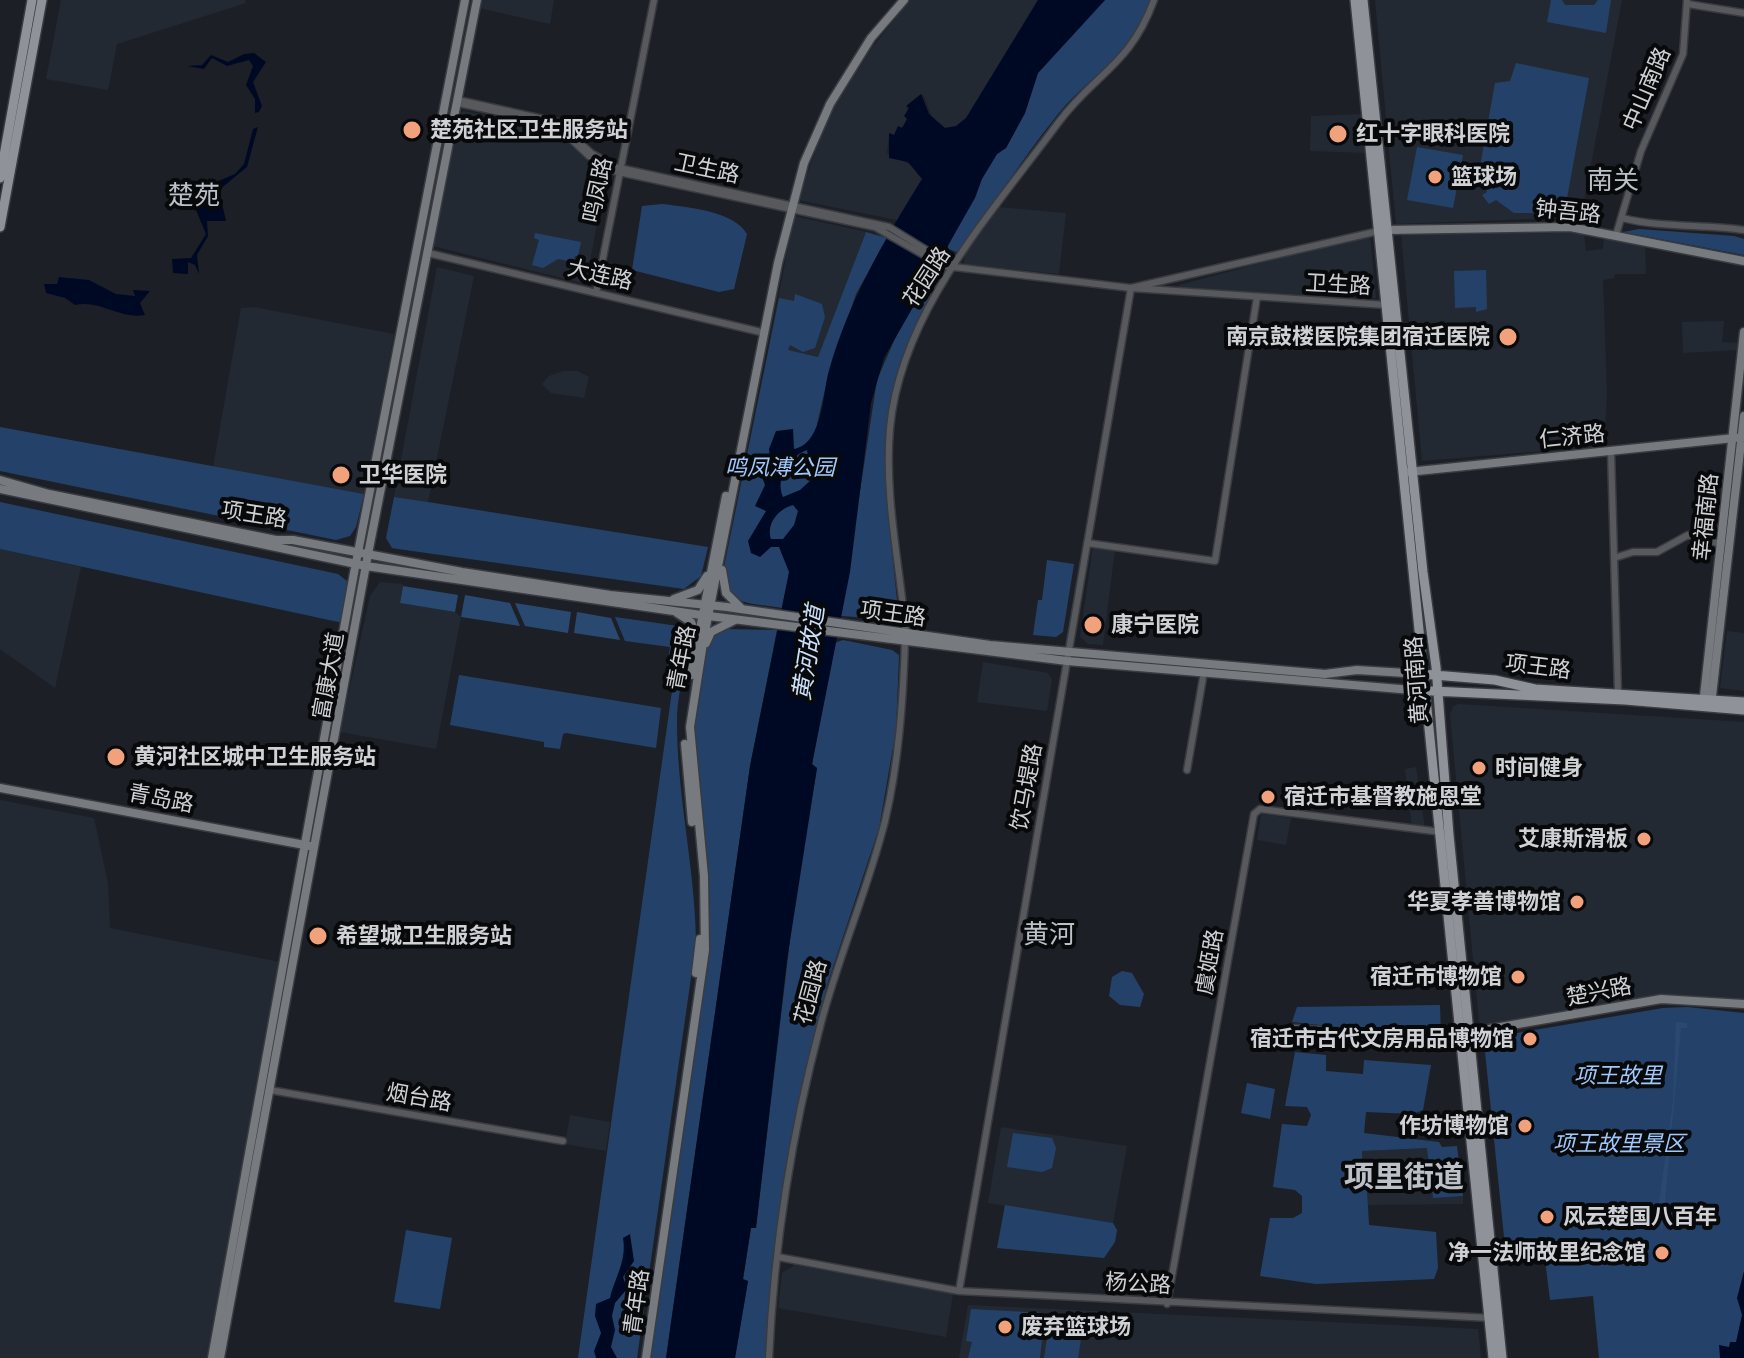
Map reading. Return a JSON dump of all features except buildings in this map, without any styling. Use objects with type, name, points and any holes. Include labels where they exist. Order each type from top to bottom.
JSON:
[{"type":"main road","points":[[0,178],[32,0]]},
{"type":"main road","points":[[0,227],[42,0]]},
{"type":"main road","name":"黄河南路","points":[[1355,0],[1383,230],[1386,305],[1437,675],[1465,1033],[1493,1318],[1493,1358]]},
{"type":"main road","name":"黄河南路","points":[[1363,0],[1407,472],[1422,674],[1465,1033]]},
{"type":"main road","name":"项王路","points":[[1422,674],[1495,680],[1535,689],[1708,701],[1744,710]]},
{"type":"main road","name":"项王路","points":[[1424,691],[1744,702]]},
{"type":"main road","name":"黄河南路","points":[[1493,1318],[1502,1358]]},
{"type":"street","name":"富康大道","points":[[212,1358],[366,566],[363,553],[465,0]]},
{"type":"street","name":"富康大道","points":[[220,1358],[312,846],[356,564],[363,553],[428,253],[477,0]]},
{"type":"street","name":"鸣凤路","points":[[596,293],[654,0]]},
{"type":"street","name":"青年路","points":[[644,1358],[705,950],[704,876],[690,727],[693,680],[705,615],[799,161],[826,102],[867,35],[897,0]]},
{"type":"street","name":"青年路","points":[[788,208],[812,142],[830,104],[871,38],[904,0]]},
{"type":"street","name":"花园路","points":[[769,1358],[789,1174],[813,1052],[890,794],[904,690],[906,637],[889,473],[891,419],[909,346],[926,310],[954,267],[1067,111],[1129,51],[1154,0]]},
{"type":"street","points":[[1688,2],[1744,13]]},
{"type":"street","name":"中山南路","points":[[1616,235],[1641,151],[1683,54],[1688,2]]},
{"type":"street","name":"卫生路","points":[[458,101],[555,124],[593,159],[621,171],[887,229],[954,267],[1131,288],[1386,305]]},
{"type":"street","points":[[1622,218],[1643,223],[1697,223],[1744,230]]},
{"type":"street","name":"钟吾路","points":[[1383,230],[1537,226],[1616,235],[1744,261]]},
{"type":"street","points":[[1131,288],[1383,230]]},
{"type":"street","name":"大连路","points":[[428,253],[762,332]]},
{"type":"street","name":"饮马堤路","points":[[959,1291],[1131,288]]},
{"type":"street","points":[[1087,543],[1215,561],[1257,297]]},
{"type":"street","name":"幸福南路","points":[[1708,701],[1739,437],[1744,332]]},
{"type":"street","name":"幸福南路","points":[[1708,701],[1721,544],[1744,416]]},
{"type":"street","name":"仁济路","points":[[1407,472],[1739,437]]},
{"type":"street","points":[[1611,452],[1618,693]]},
{"type":"street","name":"项王路","points":[[0,480],[49,494],[276,540],[293,540],[669,605],[705,615],[742,614]]},
{"type":"street","name":"项王路","points":[[0,489],[366,566],[669,605],[707,605],[775,619],[1068,658],[1424,691]]},
{"type":"street","points":[[1614,558],[1633,552],[1657,552],[1688,535],[1721,544]]},
{"type":"street","points":[[693,680],[696,632],[691,622],[669,605],[698,590],[706,579],[718,548]]},
{"type":"street","points":[[693,680],[711,632],[742,614],[723,585],[718,548]]},
{"type":"street","name":"项王路","points":[[1068,658],[1325,674],[1357,670],[1422,674]]},
{"type":"street","points":[[1187,770],[1204,672]]},
{"type":"street","name":"青岛路","points":[[0,788],[312,846]]},
{"type":"street","name":"虞姬路","points":[[1167,1304],[1254,814],[1260,809],[1441,832]]},
{"type":"street","name":"楚兴路","points":[[1465,1033],[1661,999],[1744,1004]]},
{"type":"street","points":[[1295,1028],[1452,1039],[1465,1033]]},
{"type":"street","name":"烟台路","points":[[270,1090],[563,1141]]},
{"type":"street","name":"杨公路","points":[[778,1257],[959,1291],[1167,1304],[1493,1318]]},
{"type":"shaded area","points":[[61,0],[245,0],[246,3],[117,44],[108,90],[46,79]]},
{"type":"shaded area","points":[[481,0],[554,0],[550,24],[479,8]]},
{"type":"shaded area","points":[[910,0],[1038,0],[966,118],[956,126],[945,128],[933,120],[923,94],[907,105],[908,119],[893,136],[889,134],[887,153],[913,166],[922,179],[897,220],[798,200],[827,118],[872,48]]},
{"type":"shaded area","points":[[1375,0],[1622,0],[1581,217],[1396,224]]},
{"type":"shaded area","points":[[464,111],[549,127],[606,173],[586,284],[433,246],[460,113]]},
{"type":"shaded area","name":"红十字眼科医院","points":[[1363,114],[1367,153],[1310,151],[1311,116]]},
{"type":"shaded area","points":[[997,207],[1066,213],[1059,274],[964,264],[965,255]]},
{"type":"shaded area","points":[[794,216],[866,232],[818,357],[769,346]]},
{"type":"shaded area","name":"南京鼓楼医院集团宿迁医院","points":[[1530,230],[1584,234],[1586,251],[1603,249],[1604,236],[1645,244],[1646,274],[1615,274],[1614,278],[1603,280],[1607,395],[1604,446],[1422,461],[1401,234]]},
{"type":"shaded area","points":[[1370,234],[1376,298],[1179,289],[1179,285]]},
{"type":"shaded area","points":[[437,267],[474,276],[428,502],[394,497]]},
{"type":"shaded area","points":[[254,307],[394,334],[364,494],[213,467],[241,308]]},
{"type":"shaded area","points":[[1724,321],[1722,342],[1737,343],[1737,350],[1683,353],[1682,322]]},
{"type":"shaded area","points":[[563,371],[578,371],[589,377],[584,398],[551,393],[542,384],[549,376]]},
{"type":"shaded area","points":[[1093,546],[1115,549],[1103,645],[1088,644],[1080,637]]},
{"type":"shaded area","points":[[0,549],[81,567],[55,688],[0,649]]},
{"type":"shaded area","points":[[380,582],[403,584],[400,603],[455,612],[461,617],[436,749],[340,732],[370,596]]},
{"type":"shaded area","points":[[403,586],[458,595],[455,612],[400,603]]},
{"type":"shaded area","points":[[465,595],[510,603],[520,626],[461,617]]},
{"type":"shaded area","points":[[515,603],[571,612],[568,633],[525,626]]},
{"type":"shaded area","points":[[577,612],[611,618],[620,640],[574,633]]},
{"type":"shaded area","points":[[1727,631],[1744,633],[1744,691],[1720,688]]},
{"type":"shaded area","points":[[983,662],[1048,673],[1052,680],[1047,711],[977,702]]},
{"type":"shaded area","points":[[1453,706],[1744,722],[1744,1002],[1674,996],[1639,998],[1485,1026],[1479,1022],[1450,715]]},
{"type":"shaded area","points":[[1416,767],[1425,829],[1412,827],[1405,769]]},
{"type":"shaded area","points":[[0,800],[94,818],[108,883],[110,928],[280,962],[207,1358],[0,1358]]},
{"type":"shaded area","points":[[1261,814],[1291,818],[1286,845],[1257,840]]},
{"type":"shaded area","points":[[1676,1022],[1687,1023],[1687,1028],[1681,1028],[1662,1233],[1658,1211],[1673,1101]]},
{"type":"shaded area","points":[[570,1115],[610,1122],[606,1151],[565,1144]]},
{"type":"shaded area","points":[[1001,1127],[1127,1146],[1113,1223],[988,1203]]},
{"type":"shaded area","points":[[1428,1148],[1433,1197],[1463,1196],[1463,1204],[1368,1205],[1367,1189],[1363,1184],[1362,1151]]},
{"type":"shaded area","points":[[795,1265],[953,1294],[946,1337],[778,1308],[782,1273]]},
{"type":"shaded area","points":[[968,1305],[1478,1329],[1481,1358],[959,1358]]},
{"type":"green space","points":[[1105,0],[1150,0],[1131,39],[1055,118],[962,248],[956,252],[947,248],[982,178],[997,154],[1006,148],[1025,113],[1038,73]]},
{"type":"green space","points":[[1551,0],[1562,0],[1565,5],[1594,5],[1598,0],[1611,0],[1606,33],[1547,22]]},
{"type":"green space","points":[[1516,63],[1589,78],[1567,198],[1576,200],[1574,210],[1551,207],[1538,213],[1514,213],[1496,200],[1489,204],[1482,195],[1487,192],[1483,184],[1477,183],[1495,83],[1510,81]]},
{"type":"green space","name":"篮球场","points":[[1417,147],[1463,155],[1453,208],[1407,200]]},
{"type":"green space","points":[[662,204],[721,215],[741,226],[747,234],[734,289],[719,292],[632,270],[642,206]]},
{"type":"green space","points":[[1639,229],[1734,236],[1744,239],[1744,255],[1623,232]]},
{"type":"green space","name":"鸣凤溥公园","points":[[866,232],[887,238],[856,294],[829,372],[817,424],[815,478],[805,495],[782,608],[743,601],[730,592],[723,572],[779,298],[794,301],[795,294],[822,304],[825,317],[815,348],[803,352],[790,345],[788,350],[818,357]]},
{"type":"green space","points":[[535,233],[581,242],[578,256],[573,262],[558,259],[543,268],[532,265],[539,240],[534,238]]},
{"type":"green space","points":[[937,266],[942,268],[943,275],[919,319],[902,360],[892,398],[887,436],[886,475],[898,607],[887,619],[841,616],[877,380],[897,334]]},
{"type":"green space","points":[[1486,270],[1487,309],[1476,312],[1476,307],[1455,308],[1454,271]]},
{"type":"green space","points":[[0,427],[364,494],[356,527],[350,536],[336,540],[0,471]]},
{"type":"green space","points":[[394,497],[708,547],[701,576],[684,589],[398,549],[392,548],[386,538]]},
{"type":"green space","points":[[0,502],[338,574],[347,581],[343,623],[0,549]]},
{"type":"green space","points":[[1047,560],[1074,564],[1063,632],[1056,637],[1033,635],[1038,600],[1042,600]]},
{"type":"green space","points":[[615,617],[678,626],[685,637],[677,744],[696,942],[637,1358],[578,1358],[673,684],[665,682],[670,647],[625,641]]},
{"type":"green space","points":[[722,629],[777,630],[750,766],[666,1358],[649,1358],[708,950],[709,884],[697,775],[695,704],[699,673],[708,647]]},
{"type":"green space","points":[[843,640],[892,650],[899,655],[896,730],[879,828],[827,985],[787,1160],[765,1358],[735,1358],[748,1281],[743,1280],[751,1227],[756,1227],[795,898],[817,768],[812,765],[835,643]]},
{"type":"green space","points":[[459,675],[661,708],[656,748],[566,733],[563,734],[560,749],[544,747],[544,742],[450,725]]},
{"type":"green space","points":[[1122,971],[1132,973],[1144,994],[1140,1007],[1120,1005],[1109,996],[1112,977]]},
{"type":"green space","points":[[1440,1005],[1441,1038],[1292,1022],[1297,1007]]},
{"type":"green space","name":"项王故里景区","points":[[1687,1007],[1744,1013],[1744,1358],[1599,1358],[1593,1296],[1550,1300],[1544,1252],[1506,1256],[1484,1042],[1488,1038],[1663,1008]]},
{"type":"green space","points":[[1295,1052],[1326,1055],[1326,1071],[1363,1074],[1364,1060],[1431,1065],[1423,1110],[1413,1114],[1366,1112],[1364,1133],[1439,1142],[1442,1147],[1457,1146],[1463,1196],[1433,1198],[1427,1148],[1362,1151],[1369,1225],[1436,1232],[1438,1268],[1434,1279],[1316,1284],[1260,1276],[1270,1218],[1293,1218],[1302,1213],[1302,1196],[1295,1190],[1273,1187],[1282,1124],[1307,1126],[1311,1115],[1307,1107],[1285,1106]]},
{"type":"green space","points":[[1247,1083],[1275,1089],[1270,1119],[1241,1113]]},
{"type":"green space","points":[[1013,1133],[1052,1138],[1056,1148],[1052,1168],[1042,1172],[1007,1167]]},
{"type":"green space","points":[[1005,1205],[1113,1223],[1117,1230],[1115,1242],[1104,1258],[997,1248]]},
{"type":"green space","points":[[406,1230],[452,1238],[440,1309],[394,1302]]},
{"type":"green space","name":"废弃篮球场","points":[[971,1309],[1045,1313],[1040,1358],[968,1358],[972,1342],[966,1341]]},
{"type":"green space","points":[[1048,1331],[1082,1333],[1078,1358],[1044,1358]]},
{"type":"water","name":"黄河故道","points":[[1038,0],[1105,0],[1038,73],[1025,113],[1006,148],[997,154],[982,179],[975,198],[884,358],[871,403],[850,572],[812,764],[817,768],[787,960],[756,1228],[751,1228],[743,1279],[748,1281],[735,1358],[666,1358],[750,766],[789,572],[779,547],[771,547],[760,557],[751,553],[748,541],[766,511],[755,506],[765,485],[761,474],[755,469],[761,465],[766,470],[771,468],[769,449],[776,431],[793,429],[794,449],[803,445],[816,429],[828,374],[845,323],[881,249],[922,179],[908,162],[889,158],[889,133],[894,135],[898,126],[902,128],[909,108],[906,106],[921,94],[929,114],[945,128],[956,126],[966,118]],"holes":[[[807,450],[812,479],[800,490],[783,497],[781,483],[785,469],[794,458]],[[793,505],[798,511],[794,525],[783,539],[771,539],[770,528],[774,518]]]},
{"type":"water","points":[[254,53],[266,62],[253,82],[262,106],[255,113],[255,99],[246,85],[253,66],[249,60],[227,66],[212,58],[204,69],[187,66],[202,65],[211,55],[228,62]]},
{"type":"water","points":[[258,127],[247,167],[219,190],[226,221],[207,221],[208,236],[197,255],[199,274],[195,265],[188,262],[188,274],[173,273],[172,259],[191,258],[206,234],[196,210],[197,204],[209,185],[235,174],[244,164],[253,129]]},
{"type":"water","points":[[59,277],[89,280],[116,294],[135,296],[133,290],[150,291],[140,303],[145,315],[127,315],[93,305],[75,305],[65,298],[46,293],[44,284],[57,284]]},
{"type":"water","points":[[630,1234],[634,1261],[623,1277],[627,1289],[615,1303],[612,1316],[615,1330],[611,1347],[617,1358],[596,1358],[594,1351],[601,1333],[595,1316],[596,1304],[610,1298],[622,1262],[623,1238]]},
{"type":"water","points":[[1744,1271],[1744,1358],[1720,1358],[1719,1345],[1729,1347],[1730,1342],[1736,1342],[1742,1315],[1737,1298]]},
{"type":"place","name":"楚苑社区卫生服务站","points":[[412,130]]},
{"type":"place","name":"红十字眼科医院","points":[[1338,134]]},
{"type":"place","name":"篮球场","points":[[1435,177]]},
{"type":"place","name":"南京鼓楼医院集团宿迁医院","points":[[1508,337]]},
{"type":"place","name":"卫华医院","points":[[341,475]]},
{"type":"place","name":"康宁医院","points":[[1093,625]]},
{"type":"place","name":"黄河社区城中卫生服务站","points":[[116,757]]},
{"type":"place","name":"时间健身","points":[[1479,768]]},
{"type":"place","name":"宿迁市基督教施恩堂","points":[[1268,797]]},
{"type":"place","name":"艾康斯滑板","points":[[1644,839]]},
{"type":"place","name":"华夏孝善博物馆","points":[[1577,902]]},
{"type":"place","name":"希望城卫生服务站","points":[[318,936]]},
{"type":"place","name":"宿迁市博物馆","points":[[1518,977]]},
{"type":"place","name":"宿迁市古代文房用品博物馆","points":[[1530,1039]]},
{"type":"place","name":"作坊博物馆","points":[[1525,1126]]},
{"type":"place","name":"风云楚国八百年","points":[[1547,1217]]},
{"type":"place","name":"净一法师故里纪念馆","points":[[1662,1253]]},
{"type":"place","name":"废弃篮球场","points":[[1005,1327]]},
{"type":"district","name":"南关","points":[[1613,181]]},
{"type":"district","name":"楚苑","points":[[194,196]]},
{"type":"district","name":"黄河","points":[[1049,935]]},
{"type":"district","name":"项里街道","points":[[1404,1178]]},
{"type":"park label","name":"项王故里","points":[[1618,1076]]}]
